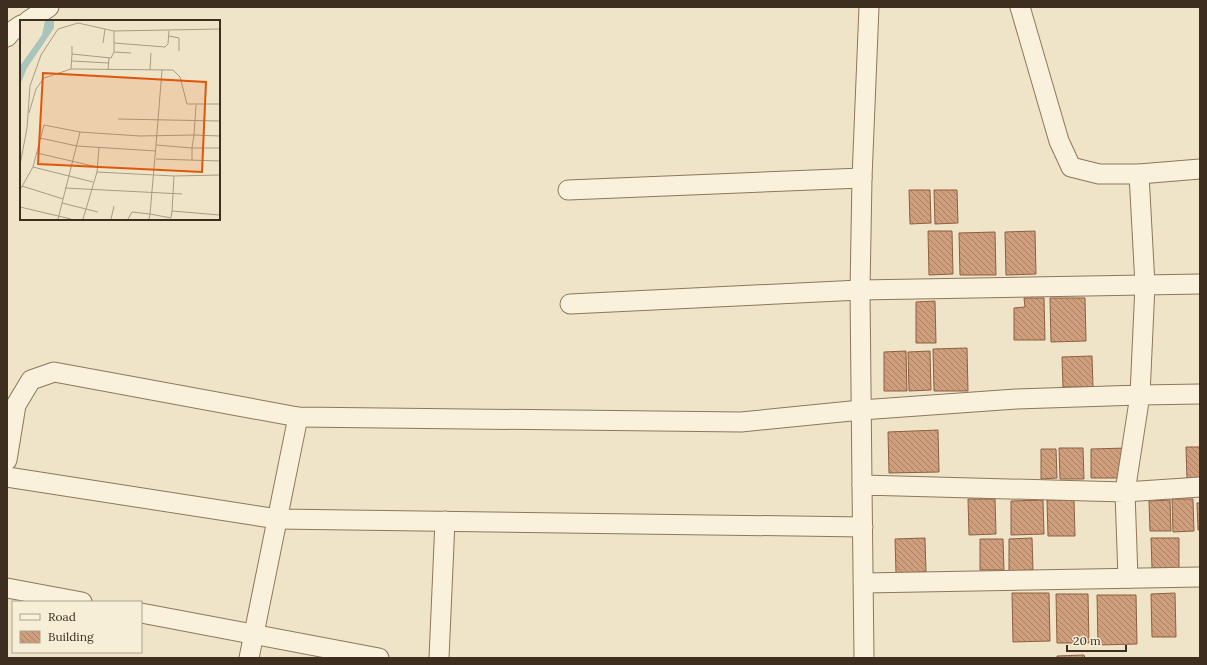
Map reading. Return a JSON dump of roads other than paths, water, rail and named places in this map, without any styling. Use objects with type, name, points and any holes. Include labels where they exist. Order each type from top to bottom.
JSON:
[{"type":"street","points":[[29,20],[48,7]]},
{"type":"street","points":[[864,658],[860,290],[862,178],[869,7]]},
{"type":"street","points":[[1020,7],[1059,141],[1071,167],[1099,174],[1139,174],[1200,170]]},
{"type":"street","points":[[7,37],[10,32],[20,26]]},
{"type":"street","points":[[1128,578],[1125,492],[1140,395],[1145,285],[1139,174]]},
{"type":"street","points":[[568,190],[862,178]]},
{"type":"street","points":[[570,304],[860,290],[1200,284]]},
{"type":"street","points":[[7,460],[16,405],[31,380],[54,372],[298,417],[741,422],[862,410],[1016,399],[1200,394]]},
{"type":"street","points":[[249,658],[298,417]]},
{"type":"street","points":[[7,477],[277,518],[863,527]]},
{"type":"street","points":[[862,485],[1125,492],[1200,488]]},
{"type":"street","points":[[439,658],[445,521]]},
{"type":"street","points":[[864,583],[1200,577]]},
{"type":"street","points":[[7,588],[77,601]]},
{"type":"street","points":[[142,613],[379,658]]}]
